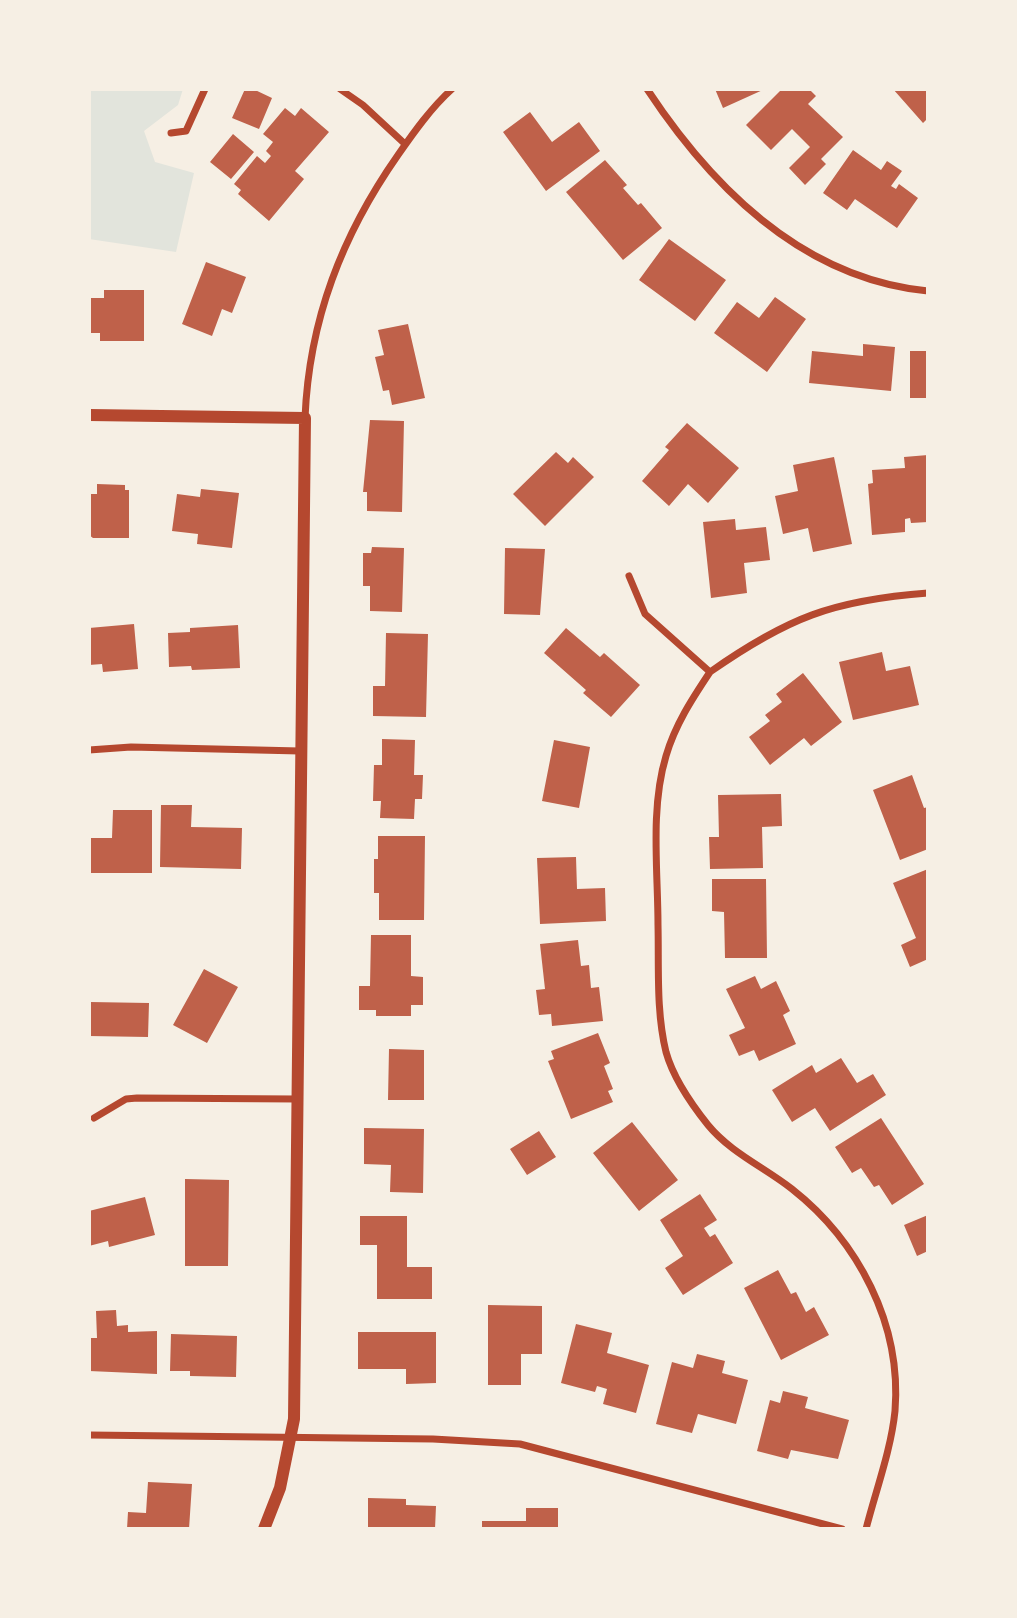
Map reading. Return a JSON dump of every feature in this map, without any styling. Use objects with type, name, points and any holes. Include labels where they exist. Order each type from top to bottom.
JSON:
[{"type":"street","points":[[171,133],[186,131],[205,89]]},
{"type":"street","points":[[340,89],[376,116],[405,145]]},
{"type":"street","points":[[264,1529],[281,1488],[292,1437],[307,373],[321,307],[346,240],[374,189],[405,145],[452,89]]},
{"type":"street","points":[[647,89],[703,162],[745,204],[788,240],[813,256],[856,277],[928,291]]},
{"type":"street","points":[[89,415],[305,418]]},
{"type":"street","points":[[629,576],[645,614],[710,672]]},
{"type":"street","points":[[866,1529],[895,1410],[889,1340],[877,1301],[856,1256],[831,1225],[792,1188],[746,1160],[709,1126],[684,1091],[666,1054],[660,1012],[659,807],[665,758],[681,716],[710,672],[754,641],[813,612],[873,597],[928,593]]},
{"type":"street","points":[[89,750],[131,747],[300,751]]},
{"type":"street","points":[[94,1118],[126,1099],[137,1098],[297,1100]]},
{"type":"street","points":[[89,1435],[433,1439],[520,1444],[842,1529]]},
{"type":"shaded area","points":[[89,89],[183,89],[178,105],[144,131],[155,162],[194,173],[176,252],[89,239]]},
{"type":"building","points":[[245,89],[253,89],[272,98],[259,129],[232,118]]},
{"type":"building","points":[[715,89],[765,89],[723,108]]},
{"type":"building","points":[[782,89],[809,89],[816,96],[808,104],[843,137],[821,159],[826,164],[805,185],[789,168],[810,147],[792,129],[771,150],[746,125]]},
{"type":"building","points":[[893,89],[928,89],[928,118],[923,123]]},
{"type":"building","points":[[285,108],[295,116],[301,108],[329,132],[295,171],[304,179],[269,221],[238,194],[241,190],[234,184],[257,156],[265,163],[271,156],[266,151],[273,142],[263,134]]},
{"type":"building","points":[[530,112],[552,142],[579,122],[600,151],[546,191],[503,132]]},
{"type":"building","points":[[233,134],[254,152],[231,179],[210,162]]},
{"type":"building","points":[[853,150],[881,170],[887,161],[902,171],[891,186],[896,189],[899,184],[918,198],[897,228],[855,199],[847,210],[823,193]]},
{"type":"building","points":[[605,160],[627,185],[623,188],[638,205],[641,203],[662,228],[623,260],[566,192]]},
{"type":"building","points":[[669,239],[726,280],[695,321],[639,280]]},
{"type":"building","points":[[206,262],[246,277],[232,313],[222,309],[212,336],[182,324]]},
{"type":"building","points":[[104,290],[144,290],[144,341],[100,341],[100,333],[89,333],[89,298],[104,298]]},
{"type":"building","points":[[775,297],[806,319],[767,372],[714,333],[737,302],[759,318]]},
{"type":"building","points":[[408,324],[425,398],[392,405],[389,390],[383,391],[375,357],[384,355],[378,330]]},
{"type":"building","points":[[863,344],[895,347],[891,391],[809,383],[812,351],[863,356]]},
{"type":"building","points":[[910,351],[928,351],[928,398],[910,398]]},
{"type":"building","points":[[370,420],[404,421],[402,512],[367,511],[367,492],[363,492]]},
{"type":"building","points":[[687,423],[739,468],[708,503],[688,484],[669,506],[642,481],[669,450],[665,447]]},
{"type":"building","points":[[556,452],[568,463],[573,457],[594,477],[545,526],[513,494]]},
{"type":"building","points":[[928,455],[928,522],[911,523],[910,518],[905,519],[905,532],[872,535],[868,484],[873,483],[872,470],[905,468],[904,457]]},
{"type":"building","points":[[834,457],[852,544],[813,552],[808,528],[783,534],[775,496],[798,491],[793,465]]},
{"type":"building","points":[[97,484],[125,485],[125,490],[129,490],[129,538],[93,538],[89,535],[89,494],[97,494]]},
{"type":"building","points":[[201,489],[239,493],[232,548],[197,544],[198,534],[172,531],[177,494],[200,497]]},
{"type":"building","points":[[735,519],[736,530],[766,527],[770,560],[744,563],[747,593],[711,598],[703,522]]},
{"type":"building","points":[[372,547],[404,548],[402,612],[370,611],[370,586],[363,586],[363,553],[371,553]]},
{"type":"building","points":[[505,548],[545,549],[540,615],[504,614]]},
{"type":"building","points":[[134,624],[138,669],[103,672],[102,664],[89,665],[89,628]]},
{"type":"building","points":[[238,625],[240,668],[192,670],[191,666],[169,667],[168,633],[190,632],[190,628]]},
{"type":"building","points":[[566,628],[600,657],[604,653],[640,685],[611,717],[583,693],[586,690],[544,653]]},
{"type":"building","points":[[386,633],[428,634],[426,717],[373,716],[373,686],[385,686]]},
{"type":"building","points":[[882,652],[886,671],[910,666],[919,705],[853,720],[839,662]]},
{"type":"building","points":[[803,673],[842,722],[811,746],[804,738],[770,765],[749,737],[770,721],[765,715],[782,702],[776,694]]},
{"type":"building","points":[[382,739],[415,740],[414,775],[423,775],[422,799],[415,799],[414,819],[380,818],[381,801],[373,801],[374,765],[382,765]]},
{"type":"building","points":[[554,740],[590,747],[579,808],[542,801]]},
{"type":"building","points":[[912,775],[924,808],[928,807],[928,849],[900,860],[873,790]]},
{"type":"building","points":[[781,794],[782,826],[762,827],[763,868],[710,869],[709,837],[719,837],[718,795]]},
{"type":"building","points":[[161,805],[192,805],[191,827],[242,828],[241,869],[160,867]]},
{"type":"building","points":[[113,810],[152,810],[152,873],[89,873],[89,838],[112,838]]},
{"type":"building","points":[[378,836],[425,836],[424,920],[379,920],[379,893],[374,893],[374,859],[378,859]]},
{"type":"building","points":[[576,857],[577,889],[605,888],[606,921],[540,924],[537,858]]},
{"type":"building","points":[[928,869],[928,959],[910,967],[901,945],[916,938],[893,883]]},
{"type":"building","points":[[712,879],[766,879],[767,958],[725,958],[724,912],[712,911]]},
{"type":"building","points":[[371,935],[411,935],[411,976],[423,977],[423,1005],[411,1005],[411,1016],[376,1016],[376,1010],[359,1010],[359,986],[370,986]]},
{"type":"building","points":[[578,940],[581,966],[589,965],[591,988],[599,987],[603,1021],[552,1026],[551,1014],[539,1015],[536,990],[545,989],[540,944]]},
{"type":"building","points":[[204,969],[238,987],[207,1043],[173,1025]]},
{"type":"building","points":[[755,976],[761,989],[776,981],[790,1011],[783,1015],[796,1044],[759,1061],[754,1050],[739,1056],[729,1035],[745,1028],[726,989]]},
{"type":"building","points":[[90,1002],[149,1003],[148,1037],[89,1036]]},
{"type":"building","points":[[598,1033],[610,1063],[604,1066],[613,1089],[608,1091],[613,1102],[571,1119],[548,1061],[554,1059],[551,1051]]},
{"type":"building","points":[[389,1049],[424,1050],[424,1100],[388,1100]]},
{"type":"building","points":[[841,1058],[857,1083],[873,1074],[886,1095],[830,1131],[815,1108],[792,1122],[772,1090],[812,1065],[816,1073]]},
{"type":"building","points":[[881,1118],[924,1184],[892,1205],[879,1185],[874,1187],[861,1168],[852,1173],[835,1147]]},
{"type":"building","points":[[632,1122],[678,1180],[639,1211],[593,1153]]},
{"type":"building","points":[[364,1128],[424,1129],[423,1193],[390,1192],[391,1165],[364,1164]]},
{"type":"building","points":[[539,1131],[556,1157],[527,1175],[510,1149]]},
{"type":"building","points":[[185,1179],[229,1180],[228,1266],[185,1266]]},
{"type":"building","points":[[700,1194],[717,1220],[704,1228],[710,1237],[715,1234],[733,1263],[683,1295],[665,1268],[683,1256],[660,1220]]},
{"type":"building","points":[[145,1197],[155,1235],[109,1247],[108,1241],[89,1246],[89,1211]]},
{"type":"building","points":[[928,1215],[928,1251],[917,1256],[904,1225]]},
{"type":"building","points":[[360,1216],[407,1216],[407,1267],[432,1267],[432,1299],[377,1299],[377,1245],[360,1245]]},
{"type":"building","points":[[778,1270],[791,1294],[796,1292],[806,1312],[814,1307],[829,1335],[781,1360],[744,1288]]},
{"type":"building","points":[[488,1305],[542,1306],[542,1354],[521,1354],[521,1385],[488,1385]]},
{"type":"building","points":[[116,1310],[117,1326],[128,1325],[128,1332],[157,1331],[157,1374],[89,1371],[89,1338],[97,1338],[96,1311]]},
{"type":"building","points":[[576,1324],[612,1333],[607,1353],[649,1365],[636,1413],[603,1404],[607,1389],[597,1386],[595,1392],[561,1383]]},
{"type":"building","points":[[358,1332],[436,1332],[436,1383],[406,1384],[406,1369],[358,1369]]},
{"type":"building","points":[[171,1334],[237,1336],[236,1377],[190,1376],[190,1371],[170,1371]]},
{"type":"building","points":[[697,1354],[725,1361],[722,1373],[748,1380],[736,1424],[698,1414],[692,1433],[656,1424],[672,1362],[693,1368]]},
{"type":"building","points":[[783,1391],[808,1397],[805,1408],[849,1420],[838,1459],[791,1450],[788,1459],[757,1451],[770,1400],[780,1403]]},
{"type":"building","points":[[148,1482],[192,1484],[189,1529],[127,1529],[128,1512],[146,1513]]},
{"type":"building","points":[[368,1498],[406,1499],[406,1505],[436,1506],[435,1529],[368,1529]]},
{"type":"building","points":[[526,1508],[558,1508],[558,1529],[482,1529],[482,1521],[526,1521]]}]
